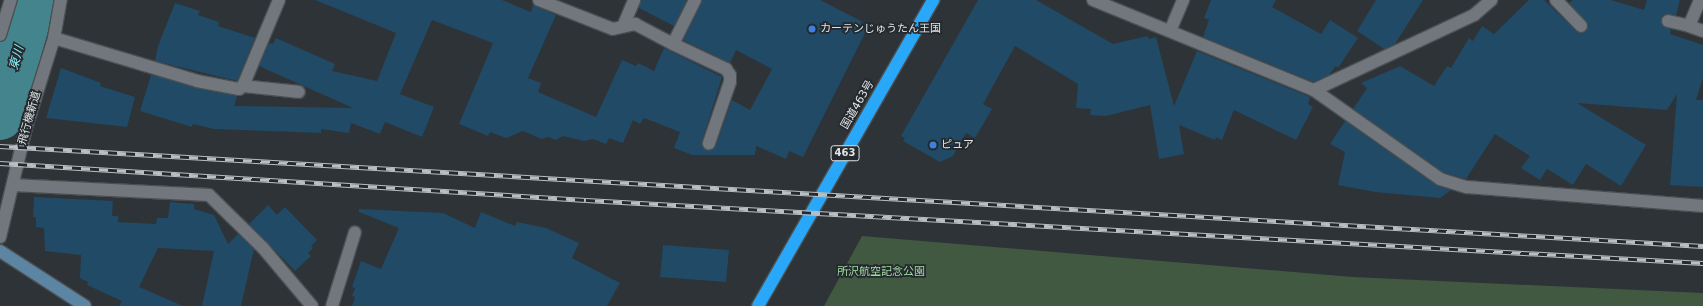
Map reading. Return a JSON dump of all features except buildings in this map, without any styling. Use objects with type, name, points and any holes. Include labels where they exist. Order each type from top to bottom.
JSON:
[{"type":"highway","name":"国道463号","points":[[758,306],[933,0]]},
{"type":"street","points":[[0,35],[11,0]]},
{"type":"street","name":"飛行機新道","points":[[0,237],[26,128],[54,38],[61,0]]},
{"type":"street","points":[[243,86],[279,0]]},
{"type":"street","points":[[539,0],[612,29],[624,24],[635,24],[726,70],[730,75],[730,82],[709,143]]},
{"type":"street","points":[[624,24],[634,0]]},
{"type":"street","points":[[674,44],[695,0]]},
{"type":"street","points":[[1093,0],[1314,90],[1440,179],[1466,187],[1703,206]]},
{"type":"street","points":[[1170,31],[1183,0]]},
{"type":"street","points":[[1314,90],[1474,15],[1491,0]]},
{"type":"street","points":[[1556,0],[1581,26]]},
{"type":"street","points":[[1689,26],[1700,0]]},
{"type":"street","points":[[1668,21],[1703,31]]},
{"type":"street","points":[[54,38],[197,81],[239,89],[243,86],[299,92]]},
{"type":"street","points":[[13,185],[209,195],[263,248],[312,306]]},
{"type":"street","points":[[332,306],[355,232]]},
{"type":"street","points":[[0,251],[85,306]]},
{"type":"green space","name":"所沢航空記念公園","points":[[862,236],[1353,277],[1703,293],[1703,306],[824,306]]},
{"type":"waterway","name":"東川","points":[[0,117],[33,0]]},
{"type":"railway","points":[[0,146],[1703,246]]},
{"type":"railway","points":[[0,163],[586,200],[1703,263]]},
{"type":"place","name":"カーテンじゅうたん王国","points":[[812,29]]},
{"type":"place","name":"ピュア","points":[[933,145]]}]
